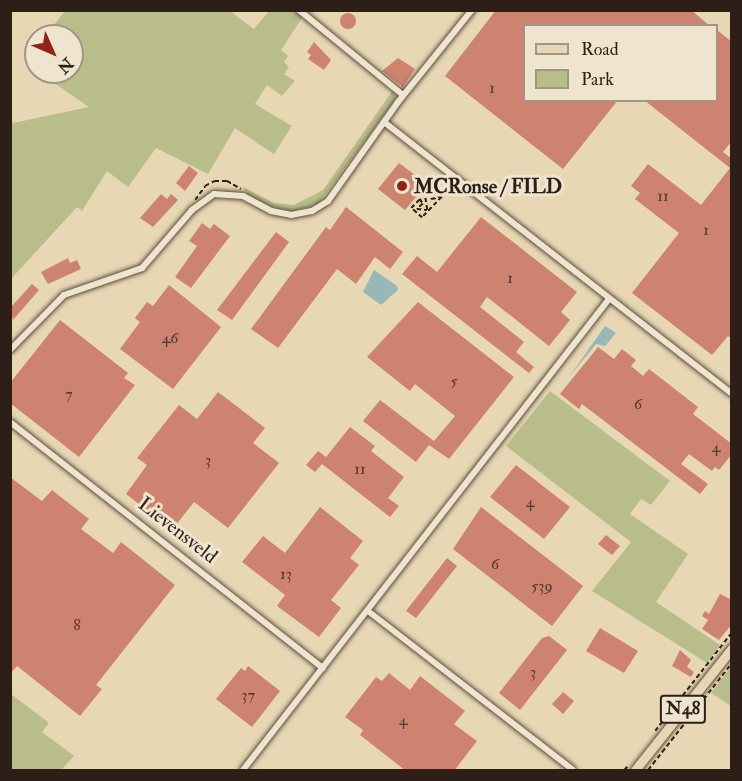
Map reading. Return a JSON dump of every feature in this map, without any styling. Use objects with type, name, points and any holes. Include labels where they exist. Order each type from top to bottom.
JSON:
[{"type":"main road","name":"N48","points":[[633,766],[732,648]]},
{"type":"street","points":[[300,10],[403,95]]},
{"type":"street","points":[[10,350],[59,298],[142,268],[192,210],[214,195],[243,196],[271,211],[291,215],[324,205],[336,192],[403,95],[472,10]]},
{"type":"street","points":[[384,122],[732,394]]},
{"type":"street","points":[[243,771],[609,299]]},
{"type":"street","name":"Lievensveld","points":[[10,422],[323,668]]},
{"type":"street","points":[[368,611],[573,771]]},
{"type":"path","points":[[429,187],[434,191],[431,199],[442,197],[424,218],[411,210],[420,199],[423,204],[417,209],[427,210],[424,191],[429,187]]},
{"type":"path","points":[[652,734],[732,632]]},
{"type":"path","points":[[648,771],[732,663]]},
{"type":"path","points":[[624,771],[633,766]]},
{"type":"green space","points":[[65,11],[230,11],[254,29],[269,11],[296,11],[302,18],[281,50],[288,56],[284,62],[289,67],[284,74],[295,81],[282,96],[267,85],[255,104],[292,126],[274,154],[235,128],[208,174],[156,148],[128,187],[107,171],[82,211],[77,207],[11,279],[10,115],[13,123],[89,107],[55,84],[84,84],[84,24],[55,24]]},
{"type":"green space","points":[[393,90],[395,100],[318,204],[292,212],[266,205],[247,194],[243,187],[274,203],[294,205],[323,190]]},
{"type":"green space","points":[[550,391],[670,481],[651,505],[641,499],[630,514],[688,554],[656,602],[720,645],[707,663],[592,591],[631,542],[506,446]]},
{"type":"green space","points":[[731,667],[731,706],[711,693]]},
{"type":"green space","points":[[11,694],[49,723],[42,732],[74,756],[61,770],[11,770]]},
{"type":"water","points":[[374,270],[397,286],[398,290],[381,305],[363,292]]},
{"type":"water","points":[[605,326],[616,333],[605,346],[596,344],[569,377]]},
{"type":"building","points":[[496,10],[691,10],[708,24],[523,24],[523,102],[616,102],[563,169],[445,76]]},
{"type":"building","points":[[345,13],[351,13],[356,21],[354,27],[345,29],[340,24],[340,18]]},
{"type":"building","points":[[718,31],[732,42],[732,141],[723,152],[732,159],[732,339],[728,336],[712,355],[632,293],[679,233],[635,199],[640,193],[631,186],[648,164],[701,205],[730,168],[647,102],[718,102]]},
{"type":"building","points":[[314,42],[331,60],[324,70],[308,59],[311,55],[307,52]]},
{"type":"building","points":[[398,58],[415,69],[403,87],[382,71]]},
{"type":"building","name":"MCRonse / FILD","points":[[399,163],[427,184],[405,210],[378,189]]},
{"type":"building","points":[[189,166],[198,173],[185,191],[176,183]]},
{"type":"building","points":[[161,194],[167,199],[171,194],[178,200],[153,227],[140,218]]},
{"type":"building","points":[[346,207],[403,252],[390,269],[375,257],[356,284],[337,269],[278,348],[251,329],[326,227],[330,230]]},
{"type":"building","points":[[481,217],[577,292],[561,312],[570,320],[549,346],[487,297],[480,307],[524,342],[516,352],[534,367],[529,373],[402,274],[417,256],[437,272]]},
{"type":"building","points":[[202,223],[210,229],[214,224],[230,236],[191,288],[175,277],[197,246],[189,241]]},
{"type":"building","points":[[276,232],[289,242],[232,320],[217,310]]},
{"type":"building","points":[[68,258],[70,263],[77,260],[81,269],[48,284],[41,272]]},
{"type":"building","points":[[32,284],[39,290],[13,320],[10,308]]},
{"type":"building","points":[[169,285],[221,327],[173,389],[120,349],[140,322],[135,318],[147,302],[153,306]]},
{"type":"building","points":[[418,302],[514,377],[449,459],[429,445],[416,462],[363,421],[380,400],[434,441],[455,416],[415,384],[410,391],[367,357]]},
{"type":"building","points":[[60,320],[128,373],[124,378],[135,385],[79,457],[10,403],[10,383]]},
{"type":"building","points":[[598,347],[614,359],[622,349],[636,360],[631,366],[643,376],[649,369],[698,407],[693,414],[732,444],[732,454],[719,470],[715,467],[712,471],[689,454],[681,464],[708,484],[700,494],[582,404],[579,409],[560,394]]},
{"type":"building","points":[[218,392],[265,428],[253,443],[279,463],[228,528],[194,502],[172,530],[126,494],[147,465],[137,458],[179,405],[197,419]]},
{"type":"building","points":[[350,427],[375,446],[371,451],[404,477],[388,498],[399,506],[390,517],[322,464],[315,472],[306,465],[318,451],[326,457]]},
{"type":"building","points":[[516,465],[570,507],[544,539],[490,497]]},
{"type":"building","points":[[10,477],[42,501],[52,490],[89,519],[81,529],[113,553],[121,542],[175,585],[96,685],[102,689],[80,716],[17,666],[10,674]]},
{"type":"building","points":[[320,507],[363,541],[350,558],[359,565],[331,600],[341,608],[319,637],[277,606],[285,595],[242,562],[263,536],[285,553]]},
{"type":"building","points":[[481,507],[583,586],[552,626],[453,549]]},
{"type":"building","points":[[606,535],[620,546],[612,555],[598,544]]},
{"type":"building","points":[[447,558],[457,566],[416,618],[406,611]]},
{"type":"building","points":[[720,594],[732,600],[732,624],[719,640],[702,629],[708,620],[702,616],[705,611],[709,614]]},
{"type":"building","points":[[600,628],[638,651],[624,673],[586,651]]},
{"type":"building","points":[[549,636],[567,650],[520,710],[499,693],[542,638]]},
{"type":"building","points":[[680,650],[691,660],[687,667],[694,672],[691,677],[672,666]]},
{"type":"building","points":[[248,666],[280,691],[252,727],[216,699],[241,668],[245,671]]},
{"type":"building","points":[[389,673],[410,690],[420,676],[465,711],[454,724],[477,741],[454,771],[406,771],[360,735],[363,730],[345,717],[376,677],[382,681]]},
{"type":"building","points":[[563,692],[574,701],[563,714],[552,704]]},
{"type":"place","name":"MCRonse / FILD","points":[[402,186]]}]
